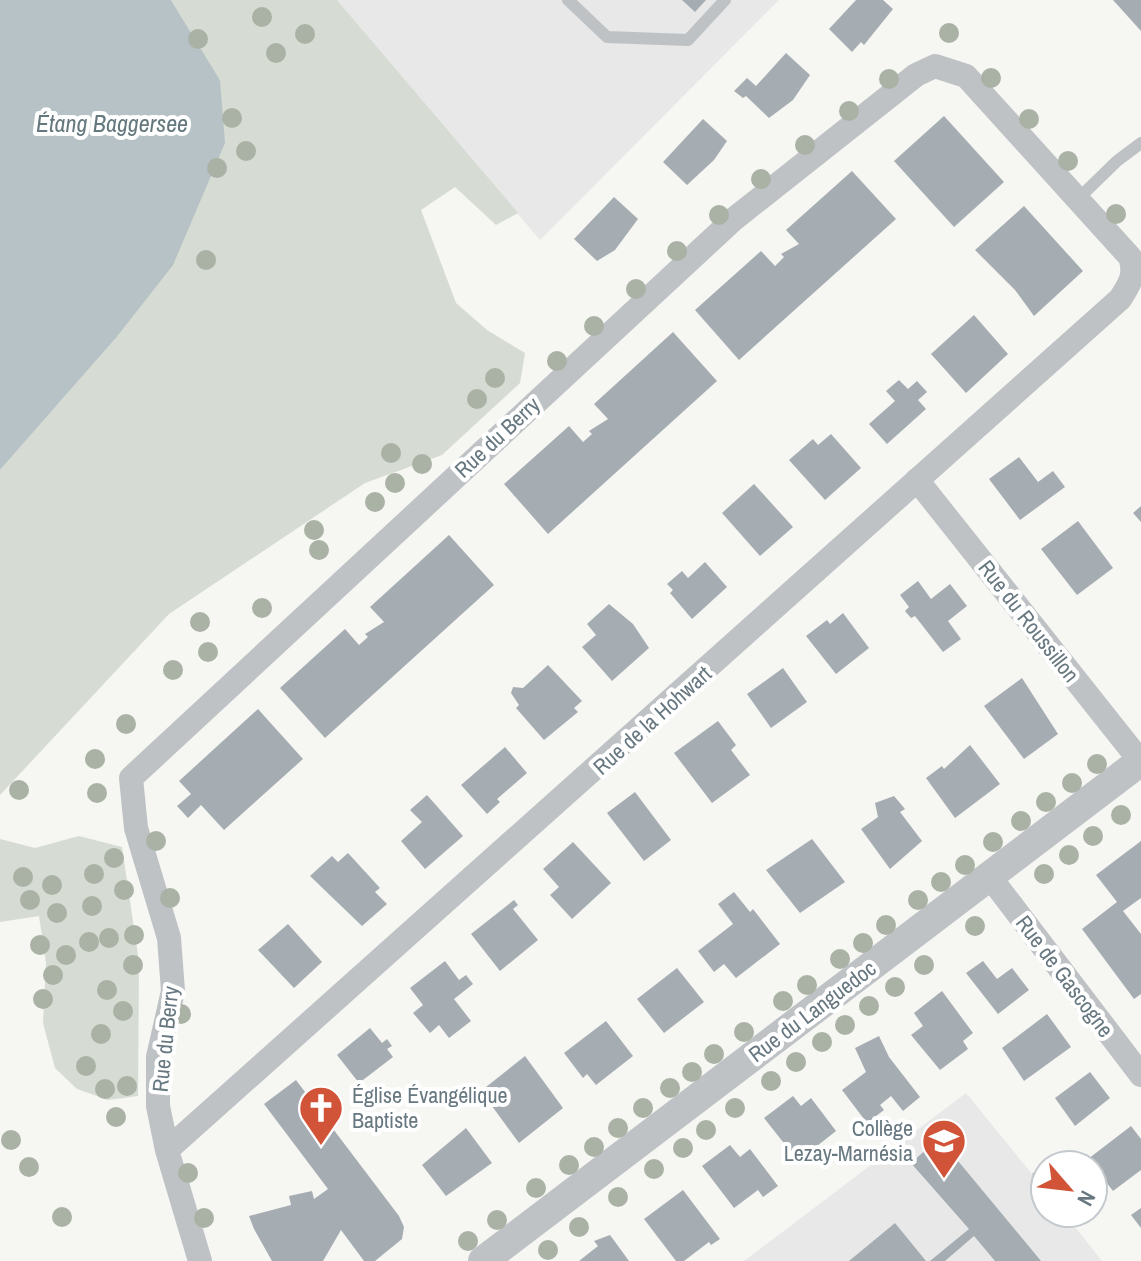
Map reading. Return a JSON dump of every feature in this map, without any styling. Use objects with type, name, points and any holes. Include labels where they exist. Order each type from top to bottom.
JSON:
[{"type":"street","name":"Rue du Berry","points":[[167,1150],[158,1106],[158,1057],[173,991],[169,938],[136,828],[131,778],[734,219],[916,75],[935,66],[966,76],[1078,199],[1130,257],[1134,268],[1130,283]]},
{"type":"street","name":"Rue de la Hohwart","points":[[167,1150],[1120,299],[1130,283]]},
{"type":"street","name":"Rue du Roussillon","points":[[917,480],[1141,762]]},
{"type":"street","name":"Rue du Languedoc","points":[[483,1261],[1141,762]]},
{"type":"street","name":"Rue de Gascogne","points":[[990,877],[1141,1075]]},
{"type":"street","points":[[167,1150],[200,1261]]},
{"type":"lane","points":[[568,0],[607,37],[688,40],[725,0]]},
{"type":"lane","points":[[1078,199],[1141,143]]},
{"type":"shaded area","points":[[171,0],[337,0],[518,213],[496,225],[455,187],[421,210],[456,303],[487,330],[525,353],[520,383],[442,455],[365,483],[169,614],[0,795],[0,470],[115,339],[220,80]]},
{"type":"shaded area","points":[[337,0],[779,0],[540,240]]},
{"type":"shaded area","points":[[79,836],[122,847],[139,962],[138,1096],[108,1100],[77,1089],[55,1068],[43,1023],[46,963],[39,916],[0,922],[0,839],[35,848]]},
{"type":"shaded area","name":"Collège Lezay-Marnésia","points":[[966,1093],[1029,1170],[1029,1229],[1077,1229],[1102,1261],[744,1261]]},
{"type":"water","name":"Étang Baggersee","points":[[0,0],[171,0],[220,80],[225,143],[173,265],[115,339],[0,470]]},
{"type":"building","points":[[682,0],[706,0],[695,12]]},
{"type":"building","points":[[856,0],[883,0],[893,9],[864,45],[861,42],[852,52],[829,29]]},
{"type":"building","points":[[1113,0],[1141,0],[1141,31]]},
{"type":"building","points":[[786,53],[810,75],[793,100],[769,118],[746,96],[743,98],[734,91],[747,78],[756,86]]},
{"type":"building","points":[[944,116],[1004,182],[954,227],[894,161]]},
{"type":"building","points":[[703,119],[727,141],[714,160],[687,185],[663,162]]},
{"type":"building","points":[[852,171],[896,219],[739,360],[695,310],[761,251],[775,266],[784,257],[781,254],[799,244],[786,230]]},
{"type":"building","points":[[614,197],[638,219],[615,250],[597,261],[574,239]]},
{"type":"building","points":[[1024,206],[1083,271],[1034,316],[1015,290],[975,250]]},
{"type":"building","points":[[974,315],[1008,354],[966,393],[931,354]]},
{"type":"building","points":[[673,332],[717,381],[548,534],[504,484],[569,426],[583,442],[592,434],[589,431],[608,419],[594,404]]},
{"type":"building","points":[[899,380],[908,389],[917,381],[927,392],[918,400],[926,409],[887,444],[869,424],[895,401],[886,391]]},
{"type":"building","points":[[831,434],[861,468],[825,500],[789,460],[813,439],[818,445]]},
{"type":"building","points":[[1019,457],[1038,482],[1053,471],[1065,487],[1020,520],[989,479]]},
{"type":"building","points":[[754,484],[793,527],[760,556],[722,513]]},
{"type":"building","points":[[1141,506],[1141,522],[1133,513]]},
{"type":"building","points":[[1078,521],[1113,568],[1077,595],[1041,549]]},
{"type":"building","points":[[449,535],[494,585],[325,738],[280,688],[345,629],[359,645],[368,637],[365,634],[384,622],[370,607]]},
{"type":"building","points":[[705,562],[727,587],[692,619],[670,593],[673,590],[667,584],[682,571],[688,578]]},
{"type":"building","points":[[918,581],[931,599],[950,584],[967,606],[948,621],[961,639],[943,652],[915,616],[911,618],[905,611],[909,607],[900,595]]},
{"type":"building","points":[[609,604],[633,624],[649,648],[612,681],[582,647],[596,635],[587,624]]},
{"type":"building","points":[[843,613],[869,648],[836,674],[806,636],[827,620],[830,624]]},
{"type":"building","points":[[548,665],[582,701],[574,708],[578,712],[544,740],[516,708],[519,705],[511,693],[513,687],[523,688]]},
{"type":"building","points":[[783,668],[807,702],[771,728],[747,694]]},
{"type":"building","points":[[1022,678],[1058,734],[1024,759],[984,706]]},
{"type":"building","points":[[258,709],[303,759],[224,830],[201,805],[188,818],[177,806],[191,794],[179,781]]},
{"type":"building","points":[[718,721],[736,745],[731,750],[750,775],[712,803],[674,753]]},
{"type":"building","points":[[970,745],[1000,784],[955,818],[926,778],[942,766],[944,769]]},
{"type":"building","points":[[505,747],[527,773],[497,799],[500,802],[487,814],[461,785]]},
{"type":"building","points":[[635,792],[671,840],[644,861],[607,813]]},
{"type":"building","points":[[427,795],[463,836],[425,869],[401,841],[422,822],[410,810]]},
{"type":"building","points":[[894,796],[905,809],[900,812],[922,841],[890,869],[861,829],[878,817],[875,803]]},
{"type":"building","points":[[812,839],[845,882],[800,913],[766,870]]},
{"type":"building","points":[[1141,841],[1141,898],[1123,911],[1141,934],[1141,994],[1134,999],[1082,929],[1117,902],[1096,875]]},
{"type":"building","points":[[573,842],[611,883],[572,919],[550,895],[559,887],[543,869]]},
{"type":"building","points":[[348,853],[380,888],[375,892],[387,904],[362,926],[310,876],[332,856],[338,862]]},
{"type":"building","points":[[734,892],[750,912],[753,909],[780,944],[736,978],[724,964],[714,972],[698,951],[733,924],[718,904]]},
{"type":"building","points":[[514,900],[518,905],[513,909],[538,940],[500,971],[471,934]]},
{"type":"building","points":[[288,924],[322,962],[294,988],[258,950]]},
{"type":"building","points":[[445,961],[459,980],[466,975],[473,984],[454,999],[471,1021],[449,1038],[439,1025],[430,1033],[413,1013],[423,1005],[410,988]]},
{"type":"building","points":[[983,961],[997,979],[1012,968],[1029,990],[998,1014],[966,973]]},
{"type":"building","points":[[677,968],[704,1002],[664,1033],[637,999]]},
{"type":"building","points":[[942,991],[973,1033],[963,1041],[968,1049],[940,1070],[911,1035],[923,1026],[914,1013]]},
{"type":"building","points":[[1047,1014],[1071,1047],[1024,1081],[1002,1048]]},
{"type":"building","points":[[606,1021],[633,1056],[596,1085],[587,1074],[583,1078],[564,1053]]},
{"type":"building","points":[[370,1028],[382,1043],[387,1039],[392,1046],[387,1049],[393,1057],[359,1083],[337,1055]]},
{"type":"building","points":[[879,1036],[889,1057],[920,1097],[903,1111],[891,1096],[880,1105],[884,1110],[867,1123],[842,1090],[866,1072],[855,1048]]},
{"type":"building","points":[[525,1056],[563,1108],[519,1143],[481,1091]]},
{"type":"building","points":[[1090,1072],[1110,1098],[1075,1126],[1055,1098]]},
{"type":"building","name":"Église Évangélique Baptiste","points":[[296,1080],[399,1216],[404,1227],[402,1239],[375,1261],[364,1261],[341,1230],[323,1261],[272,1261],[254,1229],[249,1216],[291,1205],[289,1196],[312,1191],[314,1199],[328,1189],[264,1104]]},
{"type":"building","points":[[793,1096],[801,1106],[811,1098],[836,1131],[798,1161],[764,1118]]},
{"type":"building","points":[[1131,1126],[1141,1139],[1141,1170],[1113,1191],[1109,1186],[1109,1149],[1101,1149]]},
{"type":"building","points":[[466,1128],[492,1163],[446,1196],[422,1165]]},
{"type":"building","points":[[939,1138],[1041,1261],[995,1261],[974,1236],[945,1261],[930,1261],[969,1229],[911,1163]]},
{"type":"building","points":[[730,1145],[740,1157],[750,1149],[778,1186],[763,1197],[758,1190],[734,1208],[702,1166]]},
{"type":"building","points":[[683,1190],[720,1239],[711,1245],[709,1242],[684,1261],[676,1261],[644,1219]]},
{"type":"building","points":[[1141,1208],[1141,1228],[1131,1215]]},
{"type":"building","points":[[895,1223],[926,1261],[849,1261]]},
{"type":"building","points":[[610,1235],[629,1261],[579,1261],[598,1246],[594,1241]]},
{"type":"place","name":"Église Évangélique Baptiste","points":[[321,1147]]},
{"type":"place","name":"Collège Lezay-Marnésia","points":[[944,1180]]}]
